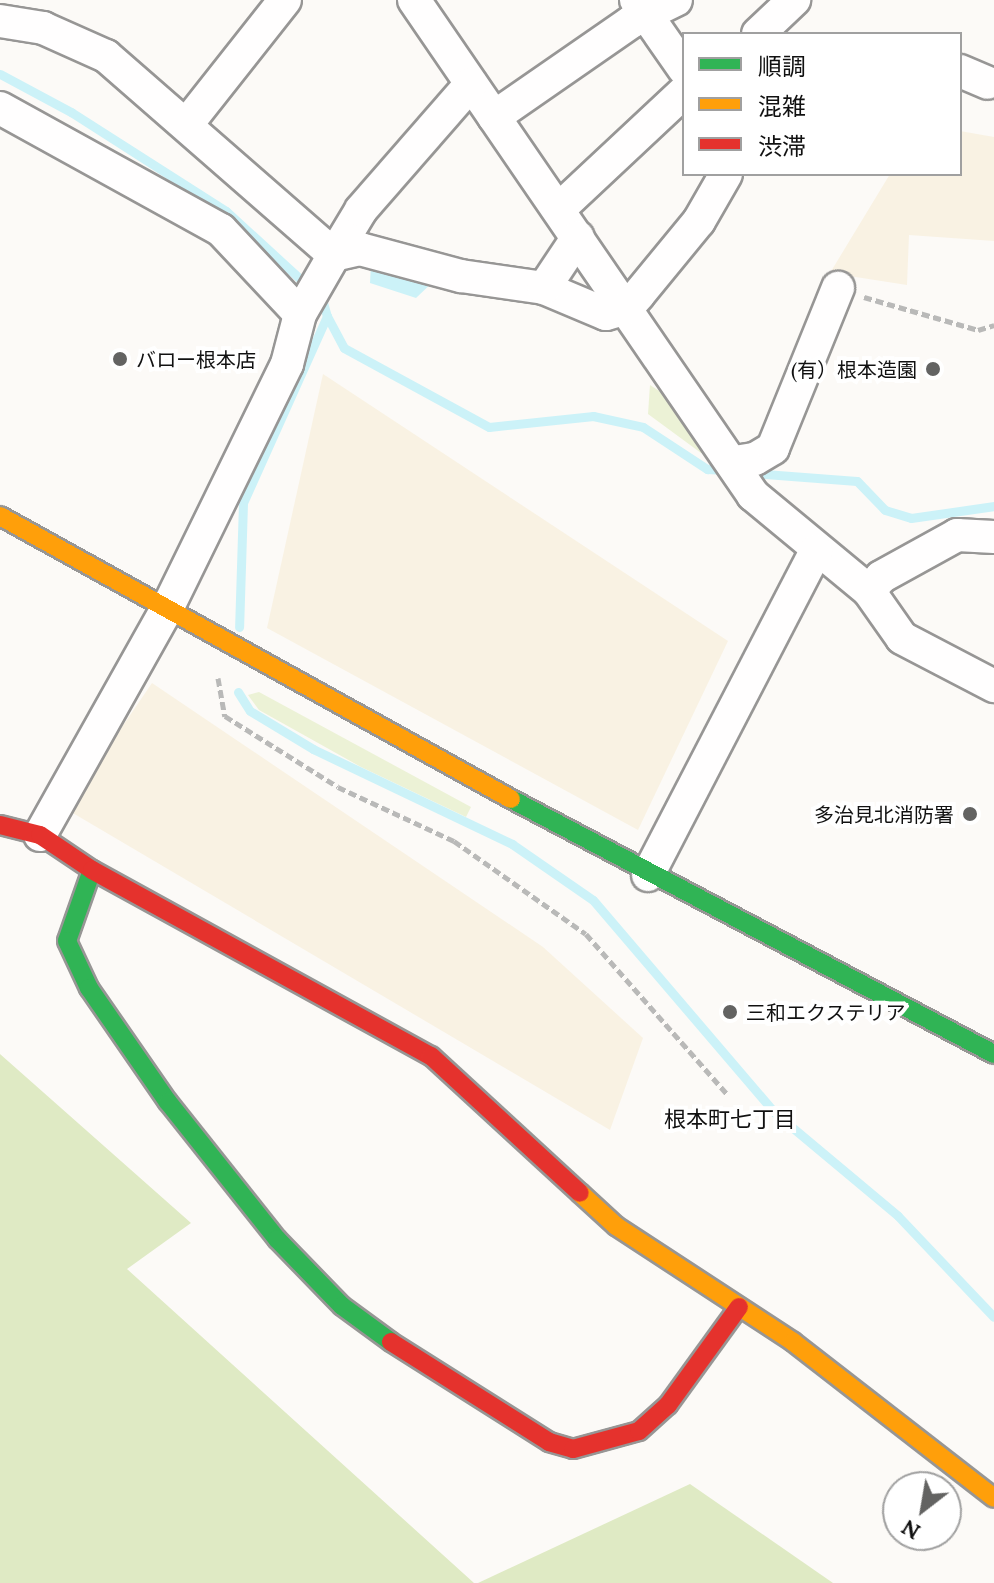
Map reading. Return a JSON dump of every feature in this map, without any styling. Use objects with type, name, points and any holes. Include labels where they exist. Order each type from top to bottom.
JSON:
[{"type":"street","points":[[187,124],[285,0]]},
{"type":"street","points":[[414,0],[740,473],[816,551],[869,591],[902,638],[994,686]]},
{"type":"street","points":[[494,117],[641,8],[676,0]]},
{"type":"street","points":[[771,31],[794,0]]},
{"type":"street","points":[[641,8],[682,66]]},
{"type":"street","points":[[0,21],[43,28],[106,56],[187,124],[211,152],[334,255]]},
{"type":"street","points":[[40,835],[167,609],[287,364],[300,314],[361,210],[471,84]]},
{"type":"street","points":[[559,209],[682,94]]},
{"type":"street","points":[[0,108],[221,230],[300,314]]},
{"type":"street","points":[[334,255],[360,249],[461,276],[544,288],[606,314],[627,308],[699,221],[725,176]]},
{"type":"street","points":[[544,288],[578,237]]},
{"type":"street","points":[[740,473],[773,448],[838,288]]},
{"type":"street","points":[[0,516],[222,642],[648,875],[994,1054]]},
{"type":"street","points":[[869,591],[881,577],[957,535],[994,537]]},
{"type":"street","points":[[648,875],[816,551]]},
{"type":"street","points":[[0,825],[40,835],[92,870],[431,1056],[616,1226],[854,1388],[994,1498]]},
{"type":"street","points":[[92,870],[67,941],[89,988],[168,1102],[277,1239],[342,1306],[410,1357],[549,1442],[573,1449],[639,1431],[668,1405],[739,1307]]},
{"type":"path","points":[[838,288],[978,330],[994,325]]},
{"type":"path","points":[[222,642],[217,691],[225,716],[338,787],[454,841],[586,934],[727,1094]]},
{"type":"shaded area","points":[[962,131],[994,137],[994,241],[909,235],[907,285],[830,273],[889,176],[962,176]]},
{"type":"shaded area","points":[[323,374],[728,641],[638,830],[267,628]]},
{"type":"shaded area","points":[[152,683],[543,947],[643,1038],[610,1130],[66,809]]},
{"type":"green space","points":[[650,385],[667,396],[714,455],[701,453],[648,414]]},
{"type":"green space","points":[[259,692],[471,807],[466,817],[361,767],[259,710],[248,695]]},
{"type":"green space","points":[[0,1054],[191,1223],[127,1269],[474,1583],[0,1583]]},
{"type":"green space","points":[[690,1484],[833,1583],[478,1583]]},
{"type":"water","points":[[371,264],[436,279],[416,298],[370,283]]},
{"type":"waterway","points":[[0,74],[71,112],[226,211],[322,299],[327,316],[243,503],[239,627]]},
{"type":"waterway","points":[[327,316],[344,348],[489,427],[593,416],[643,427],[707,469],[725,470]]},
{"type":"waterway","points":[[752,473],[857,481],[885,510],[911,518],[994,506]]},
{"type":"waterway","points":[[238,692],[250,711],[313,749],[512,844],[593,900],[775,1113],[898,1216],[994,1317]]},
{"type":"traffic: fast","points":[[511,799],[994,1054]]},
{"type":"traffic: fast","points":[[92,870],[67,941],[89,988],[168,1102],[277,1239],[342,1306],[391,1342]]},
{"type":"traffic: slow","points":[[0,516],[511,799]]},
{"type":"traffic: slow","points":[[580,1193],[616,1226],[793,1342],[994,1498]]},
{"type":"traffic: jam","points":[[0,825],[40,835],[92,870],[431,1056],[580,1193]]},
{"type":"traffic: jam","points":[[391,1342],[549,1442],[573,1449],[639,1431],[668,1405],[739,1307]]},
{"type":"place","name":"バロー根本店","points":[[120,359]]},
{"type":"place","name":"(有）根本造園","points":[[933,369]]},
{"type":"place","name":"多治見北消防署","points":[[970,814]]},
{"type":"place","name":"三和エクステリア","points":[[730,1012]]},
{"type":"district","name":"根本町七丁目","points":[[730,1120]]}]
